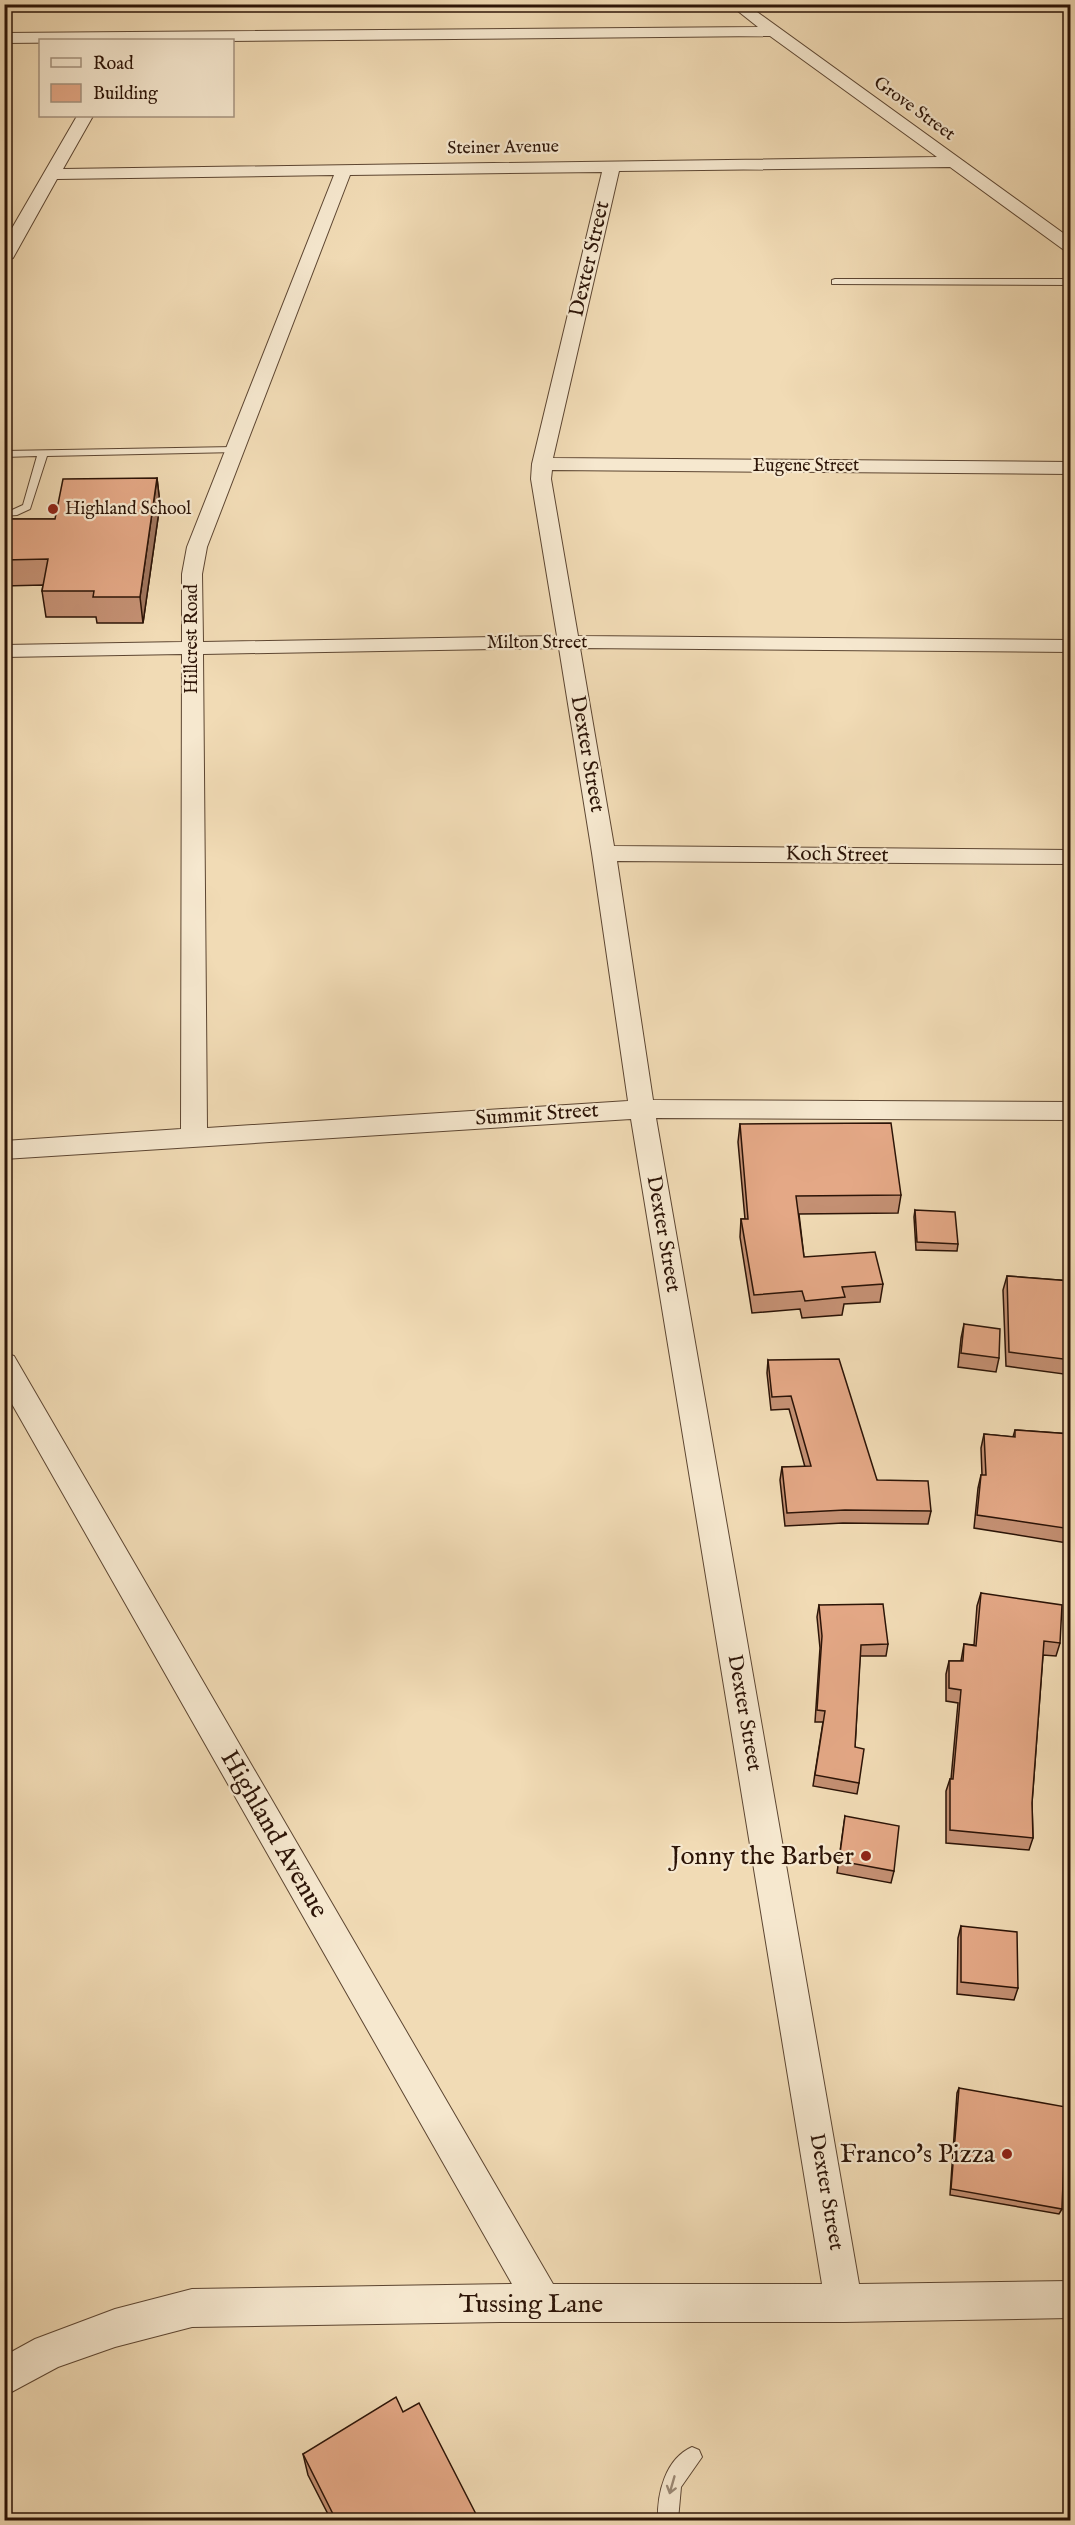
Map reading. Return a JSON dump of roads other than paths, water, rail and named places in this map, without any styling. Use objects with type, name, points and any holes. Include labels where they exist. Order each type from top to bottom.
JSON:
[{"type":"street","name":"Grove Street","points":[[736,4],[1071,246]]},
{"type":"street","points":[[4,38],[126,39],[773,31]]},
{"type":"street","points":[[4,258],[84,117]]},
{"type":"street","name":"Steiner Avenue","points":[[53,174],[954,162]]},
{"type":"street","name":"Dexter Street","points":[[612,166],[542,464],[541,479],[604,853],[642,1109],[844,2304]]},
{"type":"street","name":"Hillcrest Road","points":[[194,1137],[192,574],[197,547],[344,170]]},
{"type":"street","name":"Eugene Street","points":[[542,464],[1071,468]]},
{"type":"street","name":"Milton Street","points":[[4,651],[568,642],[1071,646]]},
{"type":"street","name":"Koch Street","points":[[604,853],[1071,857]]},
{"type":"street","name":"Summit Street","points":[[4,1150],[642,1109],[1071,1111]]},
{"type":"street","name":"Highland Avenue","points":[[4,1364],[543,2304]]},
{"type":"street","name":"Tussing Lane","points":[[4,2377],[48,2352],[115,2328],[192,2308],[543,2304],[844,2304],[1071,2300]]},
{"type":"lane","points":[[835,282],[1071,282]]},
{"type":"lane","points":[[4,454],[234,450]]},
{"type":"lane","points":[[4,513],[14,513],[27,507],[43,453]]},
{"type":"lane","points":[[668,2520],[667,2502],[675,2473],[692,2457]]},
{"type":"place","name":"Highland School","points":[[53,509]]},
{"type":"place","name":"Jonny the Barber","points":[[866,1856]]},
{"type":"place","name":"Franco's Pizza","points":[[1007,2154]]}]
